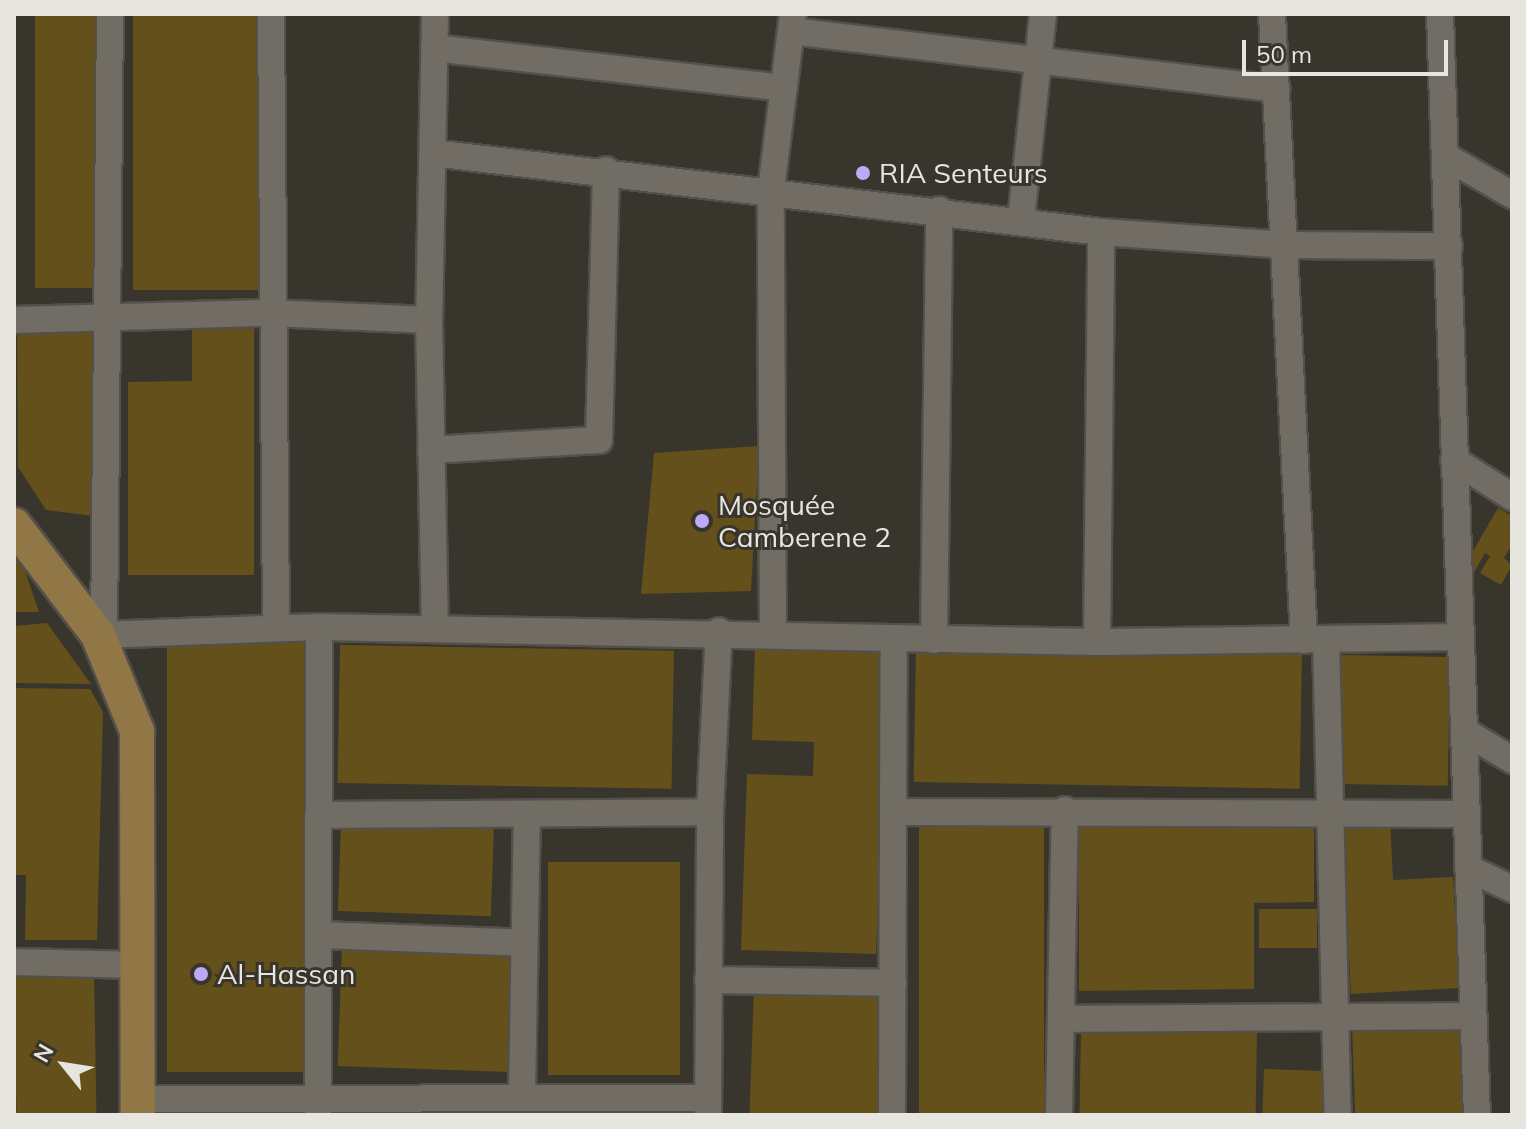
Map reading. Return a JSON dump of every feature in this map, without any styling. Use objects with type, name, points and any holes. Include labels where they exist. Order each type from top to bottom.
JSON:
[{"type":"main road","points":[[16,531],[101,635],[137,731],[138,1107]]},
{"type":"street","points":[[110,14],[108,321],[101,635],[319,627],[773,632],[934,640],[1097,642],[1460,637]]},
{"type":"street","points":[[271,14],[270,313],[276,627]]},
{"type":"street","points":[[435,14],[429,320],[435,628]]},
{"type":"street","points":[[1021,220],[1043,14]]},
{"type":"street","points":[[1272,14],[1315,640],[1330,812],[1338,1115]]},
{"type":"street","points":[[1440,14],[1477,1115]]},
{"type":"street","points":[[773,632],[771,190],[792,22],[1038,62],[1277,89]]},
{"type":"street","points":[[434,48],[784,88]]},
{"type":"street","points":[[433,153],[606,170],[1101,232],[1287,245],[1449,246]]},
{"type":"street","points":[[1445,156],[1512,195]]},
{"type":"street","points":[[431,450],[599,440],[606,170]]},
{"type":"street","points":[[934,640],[939,210]]},
{"type":"street","points":[[1097,642],[1101,232]]},
{"type":"street","points":[[14,320],[108,321],[270,313],[429,320]]},
{"type":"street","points":[[1454,460],[1512,497]]},
{"type":"street","points":[[318,1105],[319,627]]},
{"type":"street","points":[[138,1107],[318,1105],[522,1094],[708,1106],[710,812],[719,631]]},
{"type":"street","points":[[892,1115],[897,812],[894,638]]},
{"type":"street","points":[[1464,731],[1512,760]]},
{"type":"street","points":[[897,812],[1065,810],[1466,814]]},
{"type":"street","points":[[1059,1115],[1065,810]]},
{"type":"street","points":[[318,815],[710,812]]},
{"type":"street","points":[[522,1094],[527,815]]},
{"type":"street","points":[[1468,868],[1512,889]]},
{"type":"street","points":[[320,935],[524,943]]},
{"type":"street","points":[[14,962],[138,965]]},
{"type":"street","points":[[708,980],[893,983]]},
{"type":"street","points":[[1061,1019],[1473,1016]]},
{"type":"building","points":[[35,14],[101,14],[101,288],[35,288]]},
{"type":"building","points":[[133,14],[260,14],[260,290],[133,290]]},
{"type":"building","points":[[192,317],[254,317],[254,575],[128,575],[128,382],[192,381]]},
{"type":"building","points":[[17,327],[96,329],[94,516],[46,510],[18,467]]},
{"type":"building","name":"Mosquée Camberene 2","points":[[759,446],[751,591],[641,594],[654,453]]},
{"type":"building","points":[[1498,508],[1512,516],[1512,544],[1504,558],[1512,565],[1501,585],[1480,573],[1490,556],[1485,553],[1475,571],[1465,565]]},
{"type":"building","points":[[14,548],[17,548],[39,612],[14,612]]},
{"type":"building","points":[[47,623],[91,684],[14,683],[14,626]]},
{"type":"building","points":[[167,641],[310,641],[310,1072],[167,1072]]},
{"type":"building","points":[[340,645],[674,651],[672,789],[338,783]]},
{"type":"building","points":[[755,645],[888,649],[876,954],[741,950],[747,774],[813,776],[814,742],[752,740]]},
{"type":"building","points":[[916,648],[1302,655],[1300,789],[914,782]]},
{"type":"building","points":[[1342,655],[1450,657],[1448,786],[1340,784]]},
{"type":"building","points":[[14,688],[90,689],[103,712],[97,940],[25,940],[26,875],[14,875]]},
{"type":"building","points":[[919,815],[1044,815],[1044,1115],[919,1115]]},
{"type":"building","points":[[1390,818],[1393,880],[1453,877],[1459,988],[1351,994],[1342,821]]},
{"type":"building","points":[[341,822],[494,827],[491,916],[338,911]]},
{"type":"building","points":[[1314,824],[1314,902],[1254,903],[1254,989],[1079,991],[1079,826]]},
{"type":"building","points":[[548,862],[680,862],[680,1075],[548,1075]]},
{"type":"building","points":[[1259,909],[1317,909],[1317,948],[1259,948]]},
{"type":"building","points":[[342,944],[513,950],[509,1072],[338,1066]]},
{"type":"building","points":[[94,971],[97,1115],[17,1115],[14,972]]},
{"type":"building","points":[[754,986],[883,991],[879,1115],[749,1115]]},
{"type":"building","points":[[1462,1023],[1465,1115],[1355,1115],[1352,1027]]},
{"type":"building","points":[[1081,1030],[1257,1033],[1256,1115],[1080,1115]]},
{"type":"building","points":[[1264,1069],[1332,1071],[1330,1115],[1262,1115]]},
{"type":"building","points":[[338,1101],[675,1109],[675,1115],[337,1115]]},
{"type":"building","points":[[163,1107],[304,1107],[304,1115],[163,1115]]},
{"type":"place","name":"RIA Senteurs","points":[[863,173]]},
{"type":"place","name":"Mosquée Camberene 2","points":[[702,521]]},
{"type":"place","name":"Al-Hassan","points":[[201,974]]}]
